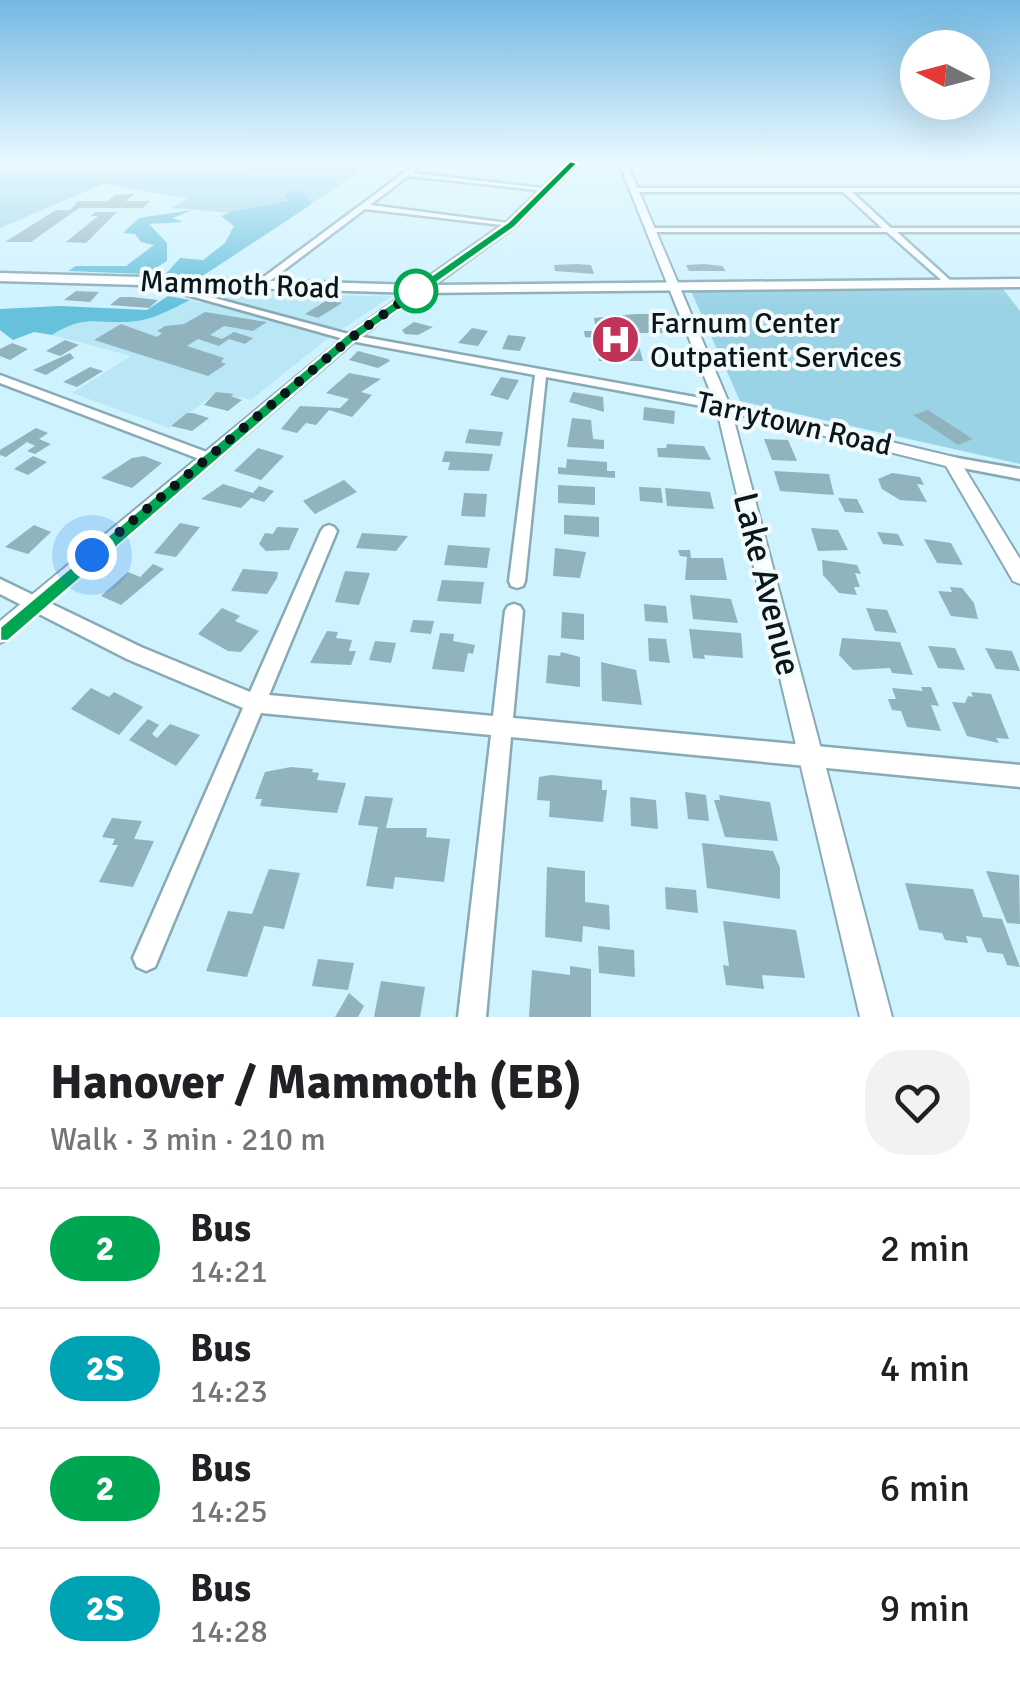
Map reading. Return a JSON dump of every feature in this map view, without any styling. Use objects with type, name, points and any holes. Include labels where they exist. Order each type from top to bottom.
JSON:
[{"type":"main road","points":[[419,289],[512,224],[525,210]]},
{"type":"main road","name":"Mammoth Road","points":[[0,277],[419,289],[1020,283]]},
{"type":"street","points":[[256,287],[357,210]]},
{"type":"street","points":[[400,210],[512,224]]},
{"type":"street","name":"Lake Avenue","points":[[644,210],[723,406],[876,1017]]},
{"type":"street","points":[[868,210],[948,283]]},
{"type":"street","points":[[652,230],[1020,230]]},
{"type":"street","name":"Tarrytown Road","points":[[158,284],[351,338],[723,406],[952,462],[1020,474]]},
{"type":"street","points":[[0,634],[351,338],[419,289]]},
{"type":"street","points":[[517,581],[541,371]]},
{"type":"street","points":[[0,379],[207,457]]},
{"type":"street","points":[[952,462],[1020,576]]},
{"type":"street","points":[[146,958],[329,531]]},
{"type":"street","points":[[0,586],[255,703],[1020,776]]},
{"type":"street","points":[[472,1017],[514,611]]},
{"type":"shaded area","points":[[0,210],[41,210],[0,228]]},
{"type":"shaded area","points":[[191,210],[173,218],[183,222],[149,224],[167,243],[167,261],[146,274],[68,271],[76,266],[126,266],[154,245],[141,242],[135,234],[123,233],[139,218]]},
{"type":"shaded area","points":[[201,210],[301,210],[290,218]]},
{"type":"shaded area","points":[[237,210],[302,210],[198,279],[162,278],[180,258],[203,260],[225,243],[234,226],[221,216]]},
{"type":"shaded area","points":[[1003,289],[1020,311],[1020,464],[740,401],[691,291]]},
{"type":"shaded area","points":[[217,293],[392,296],[327,339],[251,400],[217,392],[169,428],[72,393],[131,356],[52,335],[72,322],[93,318],[120,323],[190,300],[201,303]]},
{"type":"shaded area","points":[[168,296],[190,300],[144,320],[85,322],[52,335],[34,332],[13,340],[0,330],[0,309],[60,306],[147,310]]},
{"type":"building","points":[[55,210],[76,210],[31,242],[5,242]]},
{"type":"building","points":[[95,212],[117,212],[86,243],[66,242],[98,216],[91,216]]},
{"type":"building","points":[[554,265],[591,265],[594,274],[555,271]]},
{"type":"building","points":[[686,265],[722,266],[726,271],[689,271]]},
{"type":"building","points":[[76,291],[99,292],[90,302],[64,300]]},
{"type":"building","points":[[120,297],[158,300],[149,308],[110,305]]},
{"type":"building","points":[[329,299],[342,303],[318,318],[305,314]]},
{"type":"building","points":[[205,312],[267,322],[253,331],[224,326],[210,335],[222,339],[234,332],[253,338],[245,344],[229,339],[219,346],[198,339],[187,346],[224,358],[221,362],[226,364],[208,376],[94,340],[121,324],[157,337],[162,333],[157,331],[165,326],[184,324]]},
{"type":"building","name":"Farnum Center Outpatient Services","points":[[664,314],[671,333],[641,333],[634,328],[643,361],[599,361],[595,338],[585,337],[584,331],[596,331],[594,318]]},
{"type":"building","points":[[414,322],[433,327],[418,335],[405,334],[402,330]]},
{"type":"building","points":[[472,328],[488,331],[478,346],[458,343]]},
{"type":"building","points":[[508,335],[526,337],[520,351],[502,349]]},
{"type":"building","points":[[65,340],[79,345],[60,356],[46,351]]},
{"type":"building","points":[[12,343],[28,349],[10,360],[0,356],[0,349]]},
{"type":"building","points":[[358,351],[390,361],[378,368],[349,360]]},
{"type":"building","points":[[70,353],[74,358],[46,375],[33,370]]},
{"type":"building","points":[[90,367],[103,371],[77,387],[63,382]]},
{"type":"building","points":[[349,373],[381,379],[361,392],[372,395],[352,417],[329,410],[316,425],[306,423],[297,433],[281,429],[300,406],[340,408],[349,399],[326,393]]},
{"type":"building","points":[[501,377],[519,380],[508,400],[490,395]]},
{"type":"building","points":[[216,392],[234,394],[231,396],[242,400],[228,411],[204,405]]},
{"type":"building","points":[[573,392],[603,397],[604,412],[569,402]]},
{"type":"building","points":[[644,407],[675,411],[674,424],[643,420]]},
{"type":"building","points":[[928,410],[973,439],[958,445],[913,415]]},
{"type":"building","points":[[187,413],[209,418],[192,431],[171,426]]},
{"type":"building","points":[[572,418],[591,420],[593,439],[604,440],[604,449],[567,447]]},
{"type":"building","points":[[36,428],[48,433],[39,439],[51,444],[35,454],[27,451],[35,446],[27,442],[6,457],[0,455],[0,450]]},
{"type":"building","points":[[469,429],[503,432],[500,446],[465,443]]},
{"type":"building","points":[[764,439],[788,440],[797,461],[772,460]]},
{"type":"building","points":[[667,444],[704,446],[711,460],[658,457],[657,448],[666,448]]},
{"type":"building","points":[[258,448],[284,456],[261,480],[234,471]]},
{"type":"building","points":[[445,451],[493,454],[489,471],[448,470],[450,462],[442,462]]},
{"type":"building","points":[[33,456],[47,462],[28,475],[14,469]]},
{"type":"building","points":[[144,456],[162,463],[132,488],[101,478],[132,458]]},
{"type":"building","points":[[567,459],[607,462],[607,471],[615,471],[615,478],[558,474],[558,467],[566,468]]},
{"type":"building","points":[[774,471],[829,474],[834,495],[780,491]]},
{"type":"building","points":[[892,473],[920,477],[924,485],[917,484],[927,502],[900,500],[882,489],[878,479]]},
{"type":"building","points":[[344,480],[357,492],[315,514],[303,501]]},
{"type":"building","points":[[223,484],[253,493],[259,486],[274,491],[264,502],[251,498],[241,508],[201,499]]},
{"type":"building","points":[[558,485],[595,487],[595,505],[558,503]]},
{"type":"building","points":[[639,487],[661,488],[663,503],[640,501]]},
{"type":"building","points":[[665,488],[710,492],[714,509],[667,506]]},
{"type":"building","points":[[464,493],[487,494],[485,517],[461,516]]},
{"type":"building","points":[[838,498],[857,499],[864,513],[845,512]]},
{"type":"building","points":[[564,515],[599,517],[599,537],[564,534]]},
{"type":"building","points":[[180,523],[200,527],[176,557],[154,553]]},
{"type":"building","points":[[34,525],[51,532],[28,554],[5,547]]},
{"type":"building","points":[[277,527],[299,528],[289,550],[266,551],[259,544],[265,533],[273,534]]},
{"type":"building","points":[[811,528],[838,530],[848,550],[818,551]]},
{"type":"building","points":[[877,532],[898,534],[904,546],[883,544]]},
{"type":"building","points":[[362,533],[408,536],[396,551],[356,548]]},
{"type":"building","points":[[924,539],[951,543],[963,565],[937,563]]},
{"type":"building","points":[[448,545],[490,548],[487,568],[444,565]]},
{"type":"building","points":[[555,548],[586,552],[580,578],[553,576]]},
{"type":"building","points":[[678,550],[690,550],[691,558],[723,558],[727,580],[685,580],[687,557],[680,556]]},
{"type":"building","points":[[822,560],[857,565],[861,574],[855,573],[860,587],[854,587],[857,595],[839,593],[823,575]]},
{"type":"building","points":[[153,564],[164,569],[121,605],[101,596],[128,572],[140,577]]},
{"type":"building","points":[[243,569],[278,572],[277,578],[267,594],[231,591]]},
{"type":"building","points":[[345,571],[370,573],[359,605],[335,602]]},
{"type":"building","points":[[442,580],[484,582],[481,604],[437,601]]},
{"type":"building","points":[[950,587],[962,588],[974,603],[978,619],[951,616],[938,591],[952,592]]},
{"type":"building","points":[[690,595],[731,599],[738,623],[693,619]]},
{"type":"building","points":[[644,604],[666,606],[668,623],[645,621]]},
{"type":"building","points":[[222,608],[240,616],[235,621],[259,631],[241,652],[228,651],[198,634]]},
{"type":"building","points":[[866,608],[887,610],[897,633],[875,631]]},
{"type":"building","points":[[562,612],[584,614],[584,640],[561,638]]},
{"type":"building","points":[[413,620],[434,621],[431,634],[410,632]]},
{"type":"building","points":[[689,629],[741,633],[743,658],[693,658]]},
{"type":"building","points":[[327,631],[338,632],[336,638],[352,640],[349,651],[356,651],[351,665],[310,663]]},
{"type":"building","points":[[440,633],[454,634],[453,641],[475,645],[473,654],[468,653],[464,672],[432,669]]},
{"type":"building","points":[[648,638],[666,639],[670,663],[649,661]]},
{"type":"building","points":[[842,638],[900,642],[913,675],[892,673],[890,668],[853,670],[839,655]]},
{"type":"building","points":[[375,641],[396,643],[391,663],[369,660]]},
{"type":"building","points":[[928,646],[955,648],[965,670],[938,668]]},
{"type":"building","points":[[985,648],[1012,651],[1020,671],[996,669]]},
{"type":"building","points":[[561,652],[580,657],[580,687],[546,683],[548,655],[560,656]]},
{"type":"building","points":[[601,662],[636,670],[642,705],[602,701]]},
{"type":"building","points":[[921,687],[931,687],[939,706],[931,705],[941,731],[907,727],[901,711],[892,710],[888,699],[896,699],[892,688],[923,691]]},
{"type":"building","points":[[91,688],[109,697],[114,692],[143,707],[119,735],[71,709]]},
{"type":"building","points":[[971,692],[991,694],[1009,739],[996,738],[999,743],[967,736],[952,702],[965,703],[968,696],[973,697]]},
{"type":"building","points":[[148,719],[159,725],[152,734],[157,738],[170,724],[200,735],[176,766],[129,740]]},
{"type":"building","points":[[291,767],[313,769],[312,772],[319,773],[317,780],[346,783],[337,813],[260,806],[262,799],[255,799],[265,772]]},
{"type":"building","points":[[539,777],[602,780],[602,790],[607,790],[603,822],[549,817],[550,801],[537,800]]},
{"type":"building","points":[[685,792],[706,795],[709,821],[688,819]]},
{"type":"building","points":[[719,795],[770,802],[778,841],[725,837],[714,800],[720,800]]},
{"type":"building","points":[[365,796],[393,798],[386,828],[427,828],[426,837],[450,839],[444,882],[395,877],[393,889],[366,886],[378,827],[358,825]]},
{"type":"building","points":[[630,797],[656,800],[658,829],[631,826]]},
{"type":"building","points":[[112,818],[142,821],[134,839],[154,841],[133,887],[99,882],[118,845],[112,845],[115,839],[102,837]]},
{"type":"building","points":[[702,843],[773,851],[780,868],[780,899],[707,888]]},
{"type":"building","points":[[547,867],[585,871],[585,902],[609,905],[610,930],[583,926],[582,942],[545,937]]},
{"type":"building","points":[[269,869],[300,873],[284,929],[264,926],[247,977],[206,971],[228,911],[252,914]]},
{"type":"building","points":[[986,871],[1019,875],[1020,924],[1007,923]]},
{"type":"building","points":[[905,883],[973,889],[983,917],[1002,919],[1020,967],[1007,965],[1003,954],[987,952],[981,938],[966,936],[968,943],[919,930]]},
{"type":"building","points":[[665,887],[696,890],[698,913],[666,909]]},
{"type":"building","points":[[723,921],[796,930],[805,978],[762,975],[764,989],[726,985],[723,965],[729,966]]},
{"type":"building","points":[[598,946],[634,950],[635,977],[599,973]]},
{"type":"building","points":[[318,959],[354,963],[348,990],[312,986]]},
{"type":"building","points":[[570,966],[591,969],[591,1017],[529,1017],[532,970],[570,975]]},
{"type":"building","points":[[381,981],[425,987],[420,1017],[374,1017]]},
{"type":"building","points":[[349,993],[364,1006],[358,1017],[335,1017]]},
{"type":"bus line","name":"2","points":[[0,634],[351,338],[495,238],[526,210]]},
{"type":"place","name":"Farnum Center Outpatient Services","points":[[615,340]]},
{"type":"route","points":[[92,555],[351,338],[416,291]]}]
